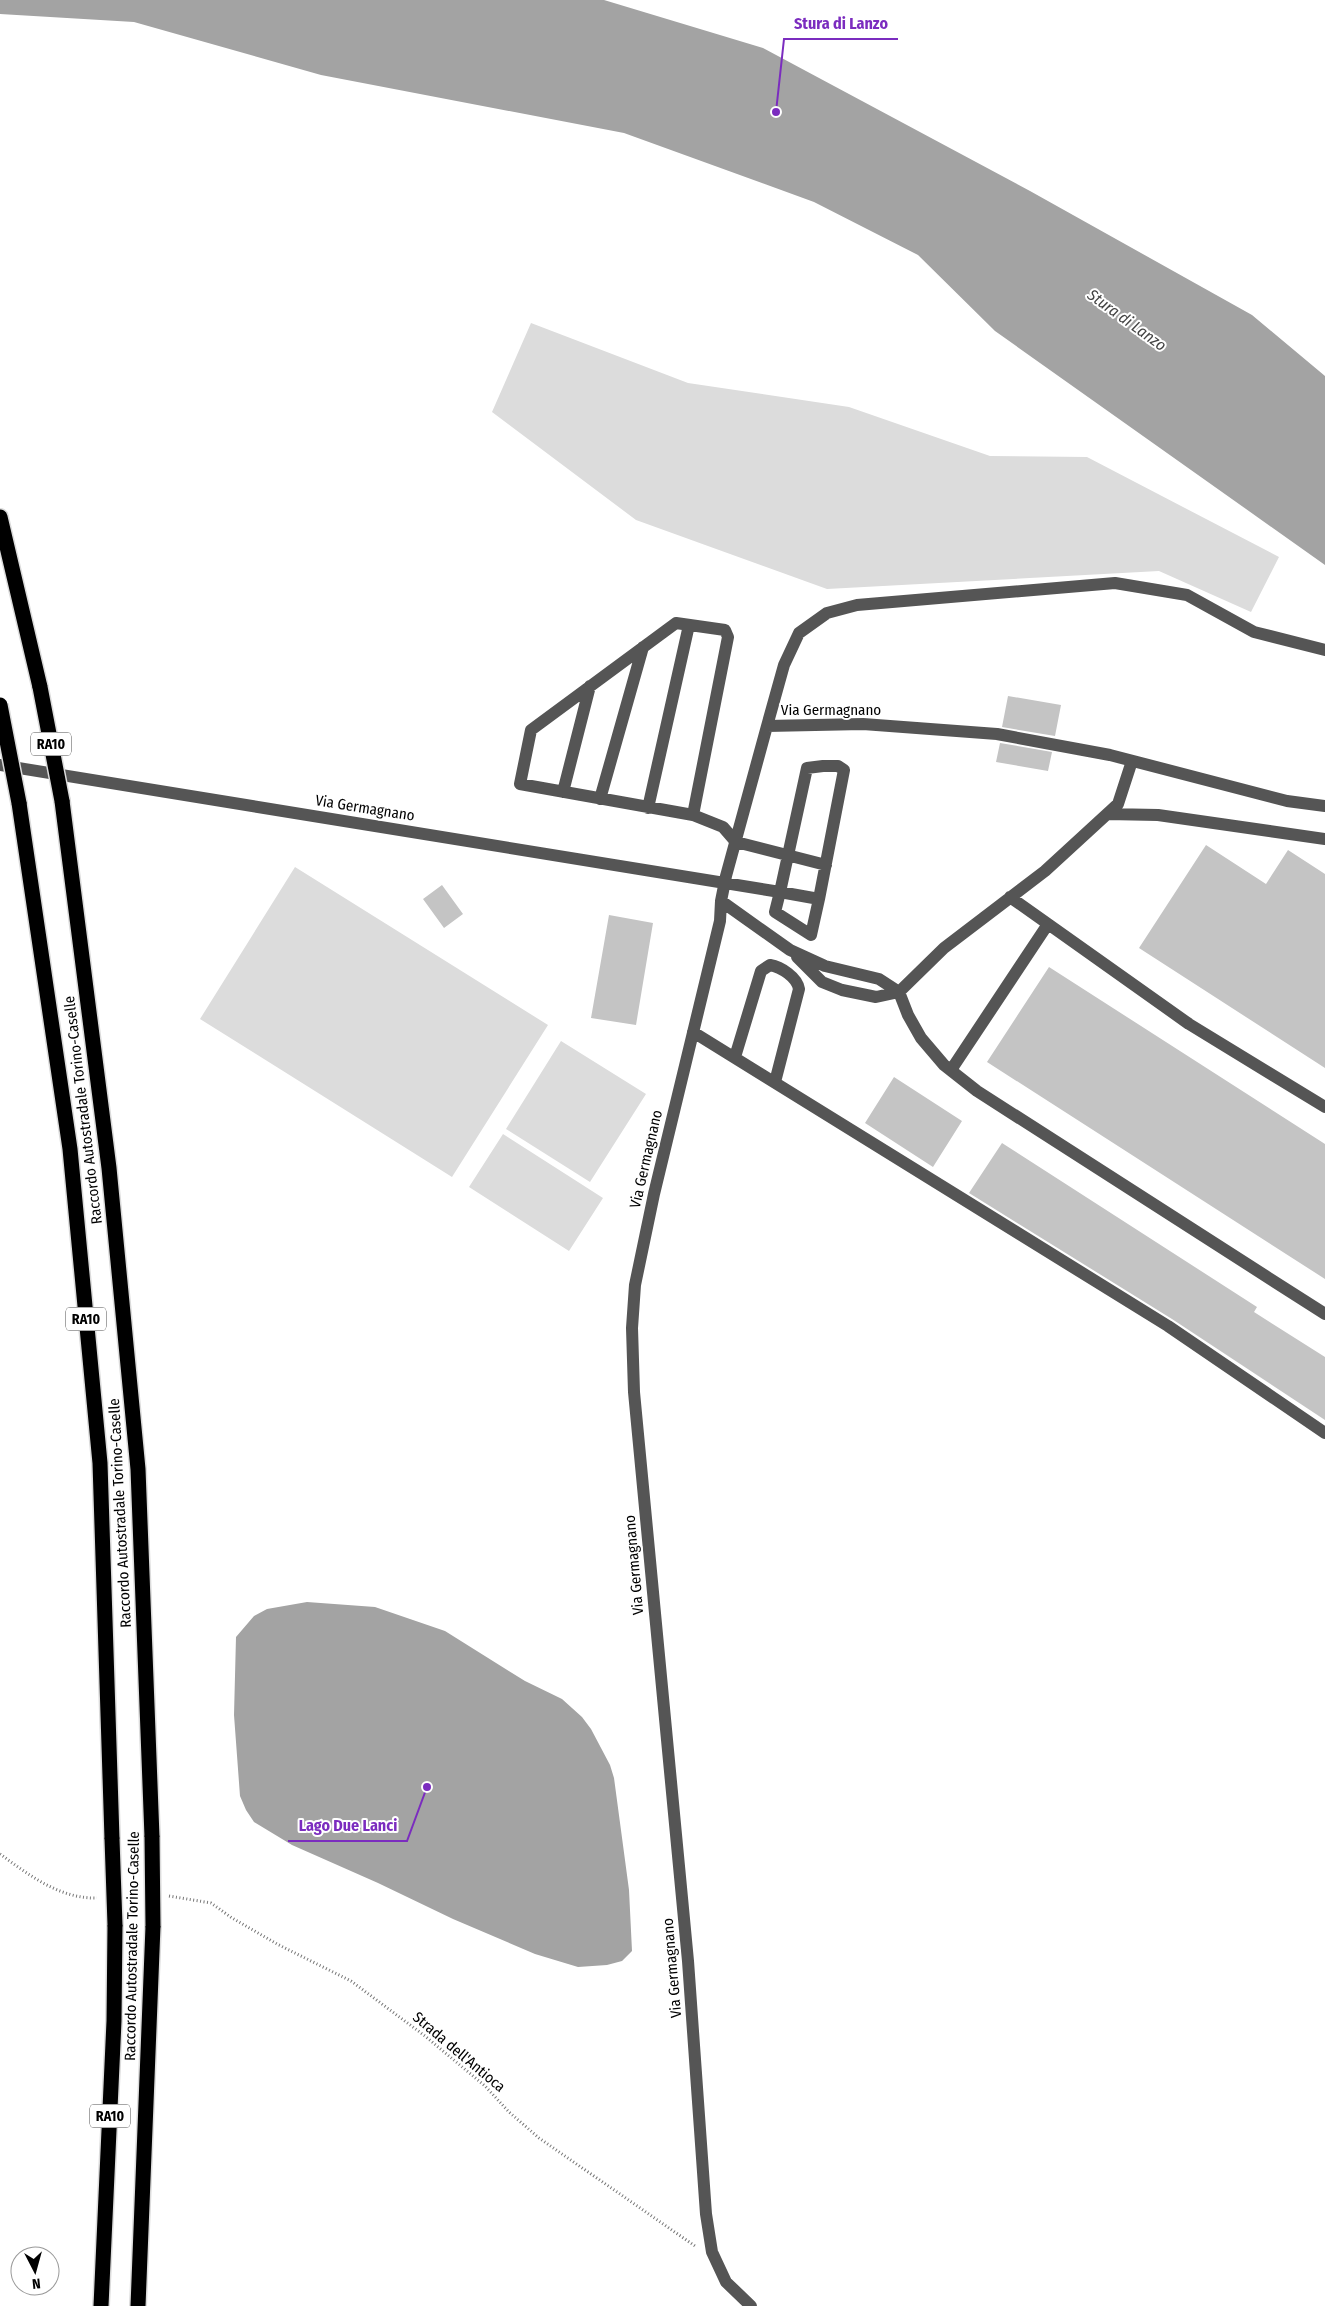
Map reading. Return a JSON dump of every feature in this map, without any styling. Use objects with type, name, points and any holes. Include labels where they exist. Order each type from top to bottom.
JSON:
[{"type":"highway","name":"Raccordo Autostradale Torino-Caselle","points":[[0,517],[40,687],[62,801],[109,1168],[138,1469],[154,1926],[138,2306]]},
{"type":"highway","name":"Raccordo Autostradale Torino-Caselle","points":[[0,705],[20,803],[70,1149],[100,1463],[115,1925],[114,2021],[101,2306]]},
{"type":"street","points":[[767,726],[784,666],[799,633],[827,613],[857,605],[1115,583],[1187,595],[1254,632],[1325,650]]},
{"type":"street","points":[[693,815],[728,637],[725,630],[676,623],[531,730],[520,784],[693,815],[723,826],[736,842],[826,865]]},
{"type":"street","points":[[648,808],[689,625]]},
{"type":"street","points":[[600,799],[643,647]]},
{"type":"street","points":[[563,792],[590,686]]},
{"type":"street","name":"Via Germagnano","points":[[751,2306],[726,2282],[712,2252],[706,2214],[688,1961],[635,1402],[632,1328],[636,1285],[654,1194],[720,921],[724,883],[767,726],[863,724],[997,734],[1132,761],[1287,801],[1325,806]]},
{"type":"street","points":[[721,901],[790,950],[822,982],[835,987],[876,996],[899,992],[944,948],[1045,871],[1118,804],[1132,761]]},
{"type":"street","name":"Via Germagnano","points":[[0,765],[724,883]]},
{"type":"street","points":[[838,766],[844,770],[826,865],[811,935],[775,912],[807,768],[838,766]]},
{"type":"street","points":[[1107,814],[1158,815],[1233,824],[1325,839]]},
{"type":"street","points":[[724,883],[819,899]]},
{"type":"street","points":[[1010,897],[1189,1024],[1325,1107]]},
{"type":"street","points":[[951,1070],[1048,924]]},
{"type":"street","points":[[790,950],[825,966],[879,979],[899,992],[908,1015],[921,1038],[951,1070],[976,1090],[1325,1314]]},
{"type":"street","points":[[735,1057],[761,971],[770,965],[776,966],[796,980],[800,989],[775,1082]]},
{"type":"street","points":[[693,1032],[1168,1326],[1325,1433]]},
{"type":"path","points":[[0,1854],[57,1891],[83,1898]]},
{"type":"path","name":"Strada dell'Antioca","points":[[176,1896],[211,1903],[232,1918],[277,1944],[351,1981],[425,2036],[485,2086],[509,2112],[539,2138],[694,2245],[712,2252]]},
{"type":"shaded area","points":[[531,323],[688,383],[849,407],[990,456],[1087,457],[1279,557],[1251,612],[1159,571],[827,589],[636,520],[492,412]]},
{"type":"shaded area","points":[[295,867],[548,1025],[452,1177],[200,1019]]},
{"type":"shaded area","points":[[561,1041],[646,1094],[590,1182],[506,1129]]},
{"type":"shaded area","points":[[503,1134],[603,1198],[569,1251],[469,1187]]},
{"type":"water","points":[[0,0],[604,0],[763,48],[1030,191],[1252,315],[1325,376],[1325,565],[995,331],[918,255],[814,202],[624,133],[321,75],[134,22],[0,14]]},
{"type":"water","points":[[307,1602],[375,1607],[445,1631],[525,1681],[562,1699],[582,1717],[591,1729],[610,1765],[614,1778],[629,1890],[632,1951],[622,1961],[607,1965],[578,1967],[535,1954],[453,1919],[292,1845],[254,1822],[240,1796],[234,1715],[236,1637],[254,1616],[267,1609]]},
{"type":"building","points":[[1008,696],[1061,705],[1055,736],[1002,727]]},
{"type":"building","points":[[1000,743],[1052,752],[1048,771],[996,762]]},
{"type":"building","points":[[1206,845],[1266,884],[1288,850],[1325,874],[1325,1068],[1139,948]]},
{"type":"building","points":[[442,885],[463,914],[444,928],[423,899]]},
{"type":"building","points":[[609,915],[653,923],[636,1025],[591,1018]]},
{"type":"building","points":[[1049,967],[1325,1144],[1325,1279],[987,1062]]},
{"type":"building","points":[[894,1077],[962,1121],[933,1167],[865,1123]]},
{"type":"building","points":[[1002,1143],[1257,1307],[1254,1312],[1325,1357],[1325,1420],[1172,1319],[969,1193]]},
{"type":"place","name":"Stura di Lanzo","points":[[776,112]]},
{"type":"place","name":"Lago Due Lanci","points":[[427,1787]]}]
